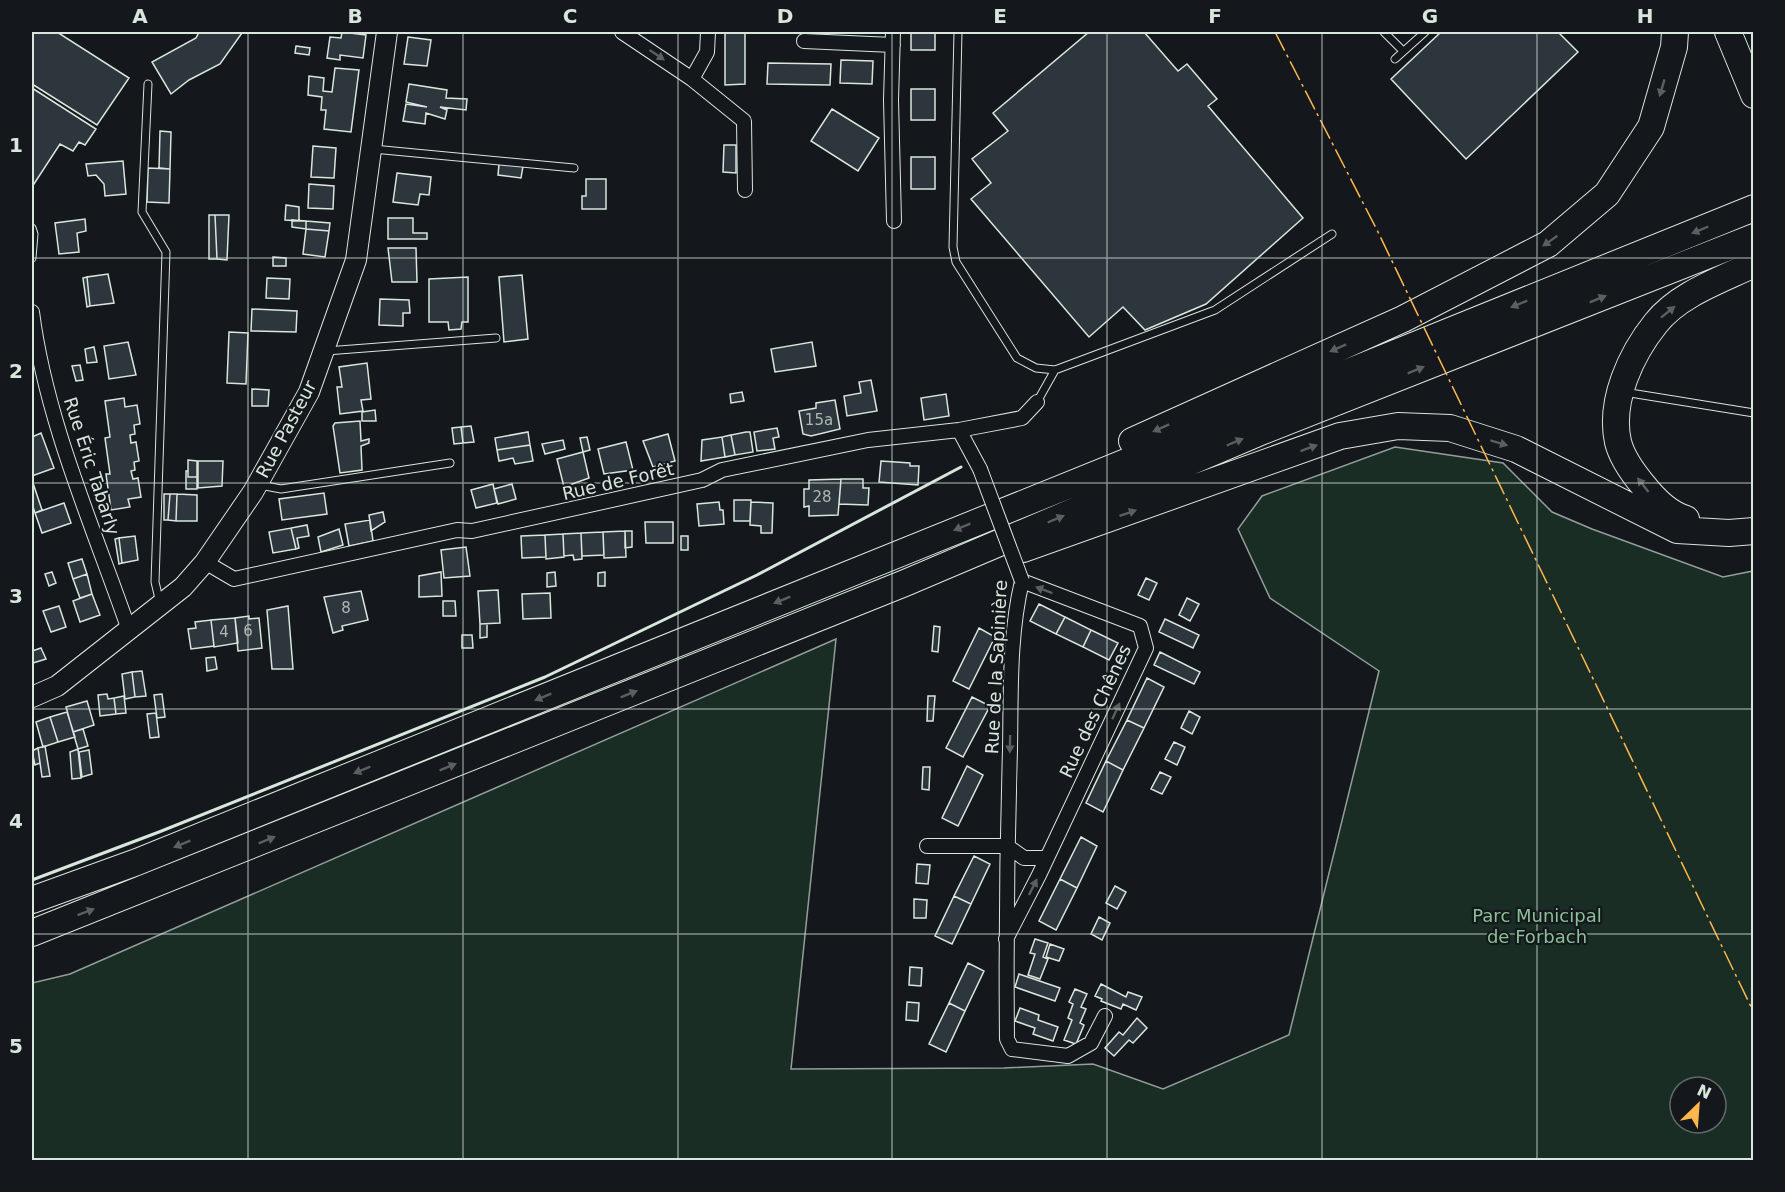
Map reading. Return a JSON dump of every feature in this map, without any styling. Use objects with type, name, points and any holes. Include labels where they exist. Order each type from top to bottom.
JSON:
[{"type":"highway","points":[[1017,505],[1095,458],[1403,319],[1548,244],[1607,194],[1651,127],[1674,47],[1675,32]]},
{"type":"highway","points":[[1728,32],[1754,95]]},
{"type":"highway","points":[[32,900],[136,862],[1754,208]]},
{"type":"highway","points":[[32,933],[905,583],[1258,433],[1754,237]]},
{"type":"highway","points":[[1741,532],[1679,517],[1653,497],[1631,470],[1618,442],[1618,408],[1628,366],[1657,321],[1690,295],[1754,264]]},
{"type":"highway","points":[[905,583],[993,560],[1195,490],[1340,436],[1398,426],[1450,428],[1516,448],[1677,530],[1741,532]]},
{"type":"main road","name":"Rue Pasteur","points":[[32,697],[57,686],[183,587],[205,562],[257,484],[309,392],[356,260],[387,32]]},
{"type":"street","points":[[622,32],[692,79],[744,121],[745,190]]},
{"type":"street","points":[[692,79],[707,52],[708,32]]},
{"type":"street","points":[[804,41],[893,38],[891,99],[894,221]]},
{"type":"street","name":"Rue Éric Tabarly","points":[[32,312],[37,352],[69,459],[129,630]]},
{"type":"street","name":"Rue de Forêt","points":[[205,562],[234,579],[457,530],[472,531],[526,520],[702,480],[722,470],[868,440],[959,430],[1022,418],[1037,402]]},
{"type":"street","name":"Rue de la Sapinière","points":[[959,430],[980,469],[1022,581],[1013,619],[1007,846],[1006,1039],[1012,1049],[1068,1056],[1091,1043],[1105,1017]]},
{"type":"street","name":"Rue des Chênes","points":[[1006,939],[1146,648],[1140,626],[1022,581]]},
{"type":"street","points":[[927,846],[1007,846],[1024,858],[1046,858]]},
{"type":"lane","points":[[958,32],[953,247],[956,262],[1017,358],[1036,369],[1055,370],[1215,310],[1332,234]]},
{"type":"lane","points":[[1384,32],[1403,51]]},
{"type":"lane","points":[[1395,59],[1425,32]]},
{"type":"lane","points":[[148,84],[142,212],[166,252],[155,582],[160,605]]},
{"type":"lane","points":[[371,148],[574,168]]},
{"type":"lane","points":[[32,228],[34,234],[32,258]]},
{"type":"lane","points":[[323,351],[496,338]]},
{"type":"lane","points":[[1037,402],[1055,370]]},
{"type":"lane","points":[[1622,392],[1754,413]]},
{"type":"lane","points":[[257,484],[281,489],[450,463]]},
{"type":"green space","name":"Parc Municipal de Forbach","points":[[1395,447],[1503,463],[1552,512],[1723,577],[1753,571],[1753,1160],[32,1160],[32,983],[70,974],[836,639],[791,1069],[1004,1068],[1093,1064],[1163,1089],[1289,1035],[1379,671],[1270,598],[1238,529],[1262,496]]},
{"type":"building","points":[[32,32],[57,32],[129,78],[97,125],[32,84]]},
{"type":"building","points":[[199,32],[242,33],[220,64],[189,80],[171,94],[152,62],[196,38]]},
{"type":"building","points":[[342,32],[366,35],[363,58],[340,55],[340,60],[327,58],[330,37],[341,38]]},
{"type":"building","points":[[725,32],[745,32],[745,84],[725,85]]},
{"type":"building","points":[[911,32],[935,32],[935,50],[911,50]]},
{"type":"building","points":[[1089,32],[1144,32],[1178,71],[1187,64],[1217,99],[1208,106],[1303,218],[1206,304],[1145,330],[1123,307],[1089,337],[971,199],[991,183],[972,159],[1008,131],[993,113]]},
{"type":"building","points":[[1441,32],[1558,32],[1578,52],[1466,159],[1391,79]]},
{"type":"building","points":[[408,37],[431,40],[427,66],[404,64]]},
{"type":"building","points":[[296,46],[310,48],[309,55],[295,53]]},
{"type":"building","points":[[841,60],[873,61],[872,84],[840,83]]},
{"type":"building","points":[[768,63],[831,64],[830,85],[767,84]]},
{"type":"building","points":[[335,68],[359,70],[351,132],[324,129],[326,110],[321,110],[322,97],[308,95],[309,76],[324,78],[323,91],[332,92]]},
{"type":"building","points":[[409,84],[447,90],[446,98],[467,99],[466,110],[440,107],[447,110],[445,119],[426,113],[425,124],[403,121],[406,104],[427,107],[406,102]]},
{"type":"building","points":[[32,88],[96,129],[85,145],[79,142],[73,151],[60,144],[32,187]]},
{"type":"building","points":[[911,89],[935,89],[935,120],[911,120]]},
{"type":"building","points":[[832,109],[879,138],[858,171],[811,141]]},
{"type":"building","points":[[160,131],[171,132],[170,169],[159,168]]},
{"type":"building","points":[[724,145],[736,145],[736,173],[723,172]]},
{"type":"building","points":[[313,146],[336,148],[334,178],[311,177]]},
{"type":"building","points":[[911,157],[935,157],[935,189],[911,189]]},
{"type":"building","points":[[123,161],[126,194],[105,196],[104,184],[96,175],[88,176],[86,164]]},
{"type":"building","points":[[499,164],[523,166],[521,178],[498,175]]},
{"type":"building","points":[[148,168],[170,169],[169,203],[147,202]]},
{"type":"building","points":[[397,173],[431,177],[429,195],[420,194],[418,205],[393,202]]},
{"type":"building","points":[[586,179],[606,179],[606,209],[582,209],[582,196],[586,196]]},
{"type":"building","points":[[309,184],[334,186],[333,209],[308,208]]},
{"type":"building","points":[[286,205],[299,207],[299,221],[285,220]]},
{"type":"building","points":[[209,215],[215,215],[217,259],[209,259]]},
{"type":"building","points":[[215,215],[229,215],[227,260],[217,259]]},
{"type":"building","points":[[388,218],[413,218],[413,233],[427,233],[427,239],[388,239]]},
{"type":"building","points":[[85,219],[86,231],[77,233],[79,252],[59,254],[55,223]]},
{"type":"building","points":[[292,220],[306,221],[306,229],[292,227]]},
{"type":"building","points":[[306,221],[330,223],[329,231],[306,229]]},
{"type":"building","points":[[306,229],[329,231],[325,257],[303,254]]},
{"type":"building","points":[[388,248],[416,248],[417,282],[392,282]]},
{"type":"building","points":[[273,257],[286,258],[286,266],[273,266]]},
{"type":"building","points":[[108,274],[114,303],[90,306],[87,277]]},
{"type":"building","points":[[522,275],[528,339],[504,342],[499,277]]},
{"type":"building","points":[[87,277],[90,306],[87,307],[83,278]]},
{"type":"building","points":[[468,277],[468,322],[462,322],[461,329],[449,330],[448,322],[429,322],[429,279]]},
{"type":"building","points":[[267,278],[290,279],[289,299],[266,298]]},
{"type":"building","points":[[380,299],[409,300],[410,313],[403,313],[403,326],[379,325]]},
{"type":"building","points":[[252,309],[297,311],[296,332],[251,331]]},
{"type":"building","points":[[229,332],[248,333],[246,384],[227,383]]},
{"type":"building","points":[[128,342],[136,375],[109,379],[104,346]]},
{"type":"building","points":[[812,342],[816,366],[775,372],[771,349]]},
{"type":"building","points":[[94,347],[97,362],[87,363],[85,349]]},
{"type":"building","points":[[367,363],[371,399],[361,400],[363,411],[340,414],[337,387],[342,387],[339,367]]},
{"type":"building","points":[[80,365],[83,380],[76,381],[72,366]]},
{"type":"building","points":[[871,380],[877,411],[847,416],[844,396],[861,393],[859,382]]},
{"type":"building","points":[[252,389],[269,390],[268,406],[252,406]]},
{"type":"building","points":[[742,392],[744,401],[731,403],[730,394]]},
{"type":"building","points":[[946,394],[949,416],[924,420],[921,398]]},
{"type":"building","points":[[124,398],[125,407],[137,405],[140,424],[134,425],[135,434],[130,435],[131,443],[136,442],[139,461],[134,462],[135,470],[131,471],[133,479],[138,478],[141,497],[128,499],[130,507],[111,510],[106,474],[110,474],[105,438],[110,437],[105,401]]},
{"type":"building","points":[[835,400],[840,429],[811,436],[803,434],[799,411],[816,408],[816,403]]},
{"type":"building","points":[[375,410],[376,421],[362,421],[362,412]]},
{"type":"building","points":[[360,421],[361,441],[369,439],[369,443],[361,446],[362,470],[340,473],[333,426],[335,423]]},
{"type":"building","points":[[471,426],[474,442],[463,443],[461,427]]},
{"type":"building","points":[[461,427],[463,443],[454,444],[452,428]]},
{"type":"building","points":[[777,428],[779,437],[773,438],[775,449],[757,451],[754,432]]},
{"type":"building","points":[[528,432],[530,445],[497,450],[495,438]]},
{"type":"building","points":[[750,432],[753,452],[735,455],[731,435]]},
{"type":"building","points":[[41,433],[54,468],[32,476],[32,437]]},
{"type":"building","points":[[668,434],[675,461],[653,467],[643,441]]},
{"type":"building","points":[[731,435],[735,455],[725,457],[722,437]]},
{"type":"building","points":[[587,437],[590,450],[583,452],[580,438]]},
{"type":"building","points":[[722,437],[725,457],[701,461],[702,440]]},
{"type":"building","points":[[563,440],[565,449],[545,454],[542,444]]},
{"type":"building","points":[[626,442],[633,470],[604,474],[598,449]]},
{"type":"building","points":[[530,445],[533,461],[515,464],[513,458],[499,461],[497,450]]},
{"type":"building","points":[[583,452],[589,478],[564,487],[557,459]]},
{"type":"building","points":[[188,460],[197,461],[197,477],[188,477]]},
{"type":"building","points":[[198,461],[223,461],[222,486],[198,488]]},
{"type":"building","points":[[881,461],[910,463],[910,466],[919,466],[918,485],[879,482]]},
{"type":"building","points":[[186,471],[188,471],[188,477],[197,477],[197,489],[186,489]]},
{"type":"building","points":[[841,479],[838,515],[809,516],[809,506],[804,507],[804,489],[809,489],[809,480]]},
{"type":"building","points":[[841,479],[863,479],[863,488],[869,488],[868,505],[839,504]]},
{"type":"building","points":[[32,480],[42,510],[35,513],[32,504]]},
{"type":"building","points":[[493,484],[497,503],[476,508],[471,490]]},
{"type":"building","points":[[512,484],[516,499],[498,504],[494,489]]},
{"type":"building","points":[[324,493],[327,514],[282,520],[279,499]]},
{"type":"building","points":[[164,494],[170,494],[168,520],[164,520]]},
{"type":"building","points":[[170,494],[177,494],[176,521],[168,520]]},
{"type":"building","points":[[177,494],[197,495],[197,521],[176,521]]},
{"type":"building","points":[[734,500],[751,500],[750,521],[734,521]]},
{"type":"building","points":[[719,502],[720,510],[723,510],[724,524],[699,526],[697,504]]},
{"type":"building","points":[[751,502],[773,503],[772,533],[761,533],[761,526],[750,525]]},
{"type":"building","points":[[64,503],[71,523],[42,533],[35,513]]},
{"type":"building","points":[[383,512],[385,522],[371,531],[369,515]]},
{"type":"building","points":[[370,520],[373,541],[349,546],[345,524]]},
{"type":"building","points":[[645,522],[673,522],[673,543],[646,543]]},
{"type":"building","points":[[307,525],[309,536],[297,538],[299,548],[296,549],[291,528]]},
{"type":"building","points":[[291,528],[296,549],[273,553],[269,532]]},
{"type":"building","points":[[339,529],[343,545],[321,552],[318,537]]},
{"type":"building","points":[[625,531],[632,531],[632,547],[625,548]]},
{"type":"building","points":[[625,531],[626,557],[604,558],[603,532]]},
{"type":"building","points":[[603,532],[604,555],[582,556],[581,533]]},
{"type":"building","points":[[581,533],[582,559],[574,560],[573,555],[564,556],[563,534]]},
{"type":"building","points":[[563,534],[564,557],[546,559],[545,535]]},
{"type":"building","points":[[545,535],[546,557],[522,558],[521,536]]},
{"type":"building","points":[[135,536],[138,560],[122,563],[119,538]]},
{"type":"building","points":[[681,536],[688,536],[688,550],[681,550]]},
{"type":"building","points":[[119,538],[122,563],[119,564],[115,539]]},
{"type":"building","points":[[466,547],[470,576],[444,578],[441,550]]},
{"type":"building","points":[[82,559],[87,574],[73,579],[68,563]]},
{"type":"building","points":[[52,572],[56,583],[49,586],[45,574]]},
{"type":"building","points":[[441,572],[442,596],[419,597],[419,576]]},
{"type":"building","points":[[555,572],[556,586],[547,587],[547,573]]},
{"type":"building","points":[[605,572],[605,586],[598,586],[598,573]]},
{"type":"building","points":[[87,574],[92,594],[80,598],[73,579]]},
{"type":"building","points":[[1146,578],[1157,583],[1149,600],[1138,595]]},
{"type":"building","points":[[498,590],[500,623],[480,624],[478,591]]},
{"type":"building","points":[[361,591],[368,620],[342,626],[343,630],[333,633],[324,597]]},
{"type":"building","points":[[550,593],[551,618],[523,619],[522,594]]},
{"type":"building","points":[[92,594],[100,615],[80,622],[73,601]]},
{"type":"building","points":[[1187,598],[1199,604],[1190,621],[1179,615]]},
{"type":"building","points":[[443,601],[455,601],[456,616],[443,616]]},
{"type":"building","points":[[1039,604],[1065,617],[1056,634],[1030,621]]},
{"type":"building","points":[[59,606],[66,627],[51,632],[43,611]]},
{"type":"building","points":[[288,606],[293,669],[272,669],[267,610]]},
{"type":"building","points":[[249,616],[249,619],[259,618],[262,648],[238,651],[235,618]]},
{"type":"building","points":[[1065,617],[1091,630],[1083,647],[1056,634]]},
{"type":"building","points":[[235,618],[238,643],[214,647],[211,620]]},
{"type":"building","points":[[1165,619],[1199,635],[1193,648],[1159,632]]},
{"type":"building","points":[[211,620],[214,646],[191,649],[188,629],[196,628],[195,622]]},
{"type":"building","points":[[480,624],[487,624],[487,637],[480,638]]},
{"type":"building","points":[[934,626],[940,627],[938,652],[932,651]]},
{"type":"building","points":[[979,628],[995,637],[969,689],[953,681]]},
{"type":"building","points":[[1091,630],[1118,643],[1109,660],[1083,647]]},
{"type":"building","points":[[462,635],[472,635],[473,648],[462,648]]},
{"type":"building","points":[[41,648],[46,659],[33,663],[32,651]]},
{"type":"building","points":[[1160,652],[1200,672],[1194,684],[1154,665]]},
{"type":"building","points":[[215,657],[217,669],[207,671],[206,658]]},
{"type":"building","points":[[142,671],[146,696],[135,697],[132,672]]},
{"type":"building","points":[[132,672],[135,697],[125,699],[122,674]]},
{"type":"building","points":[[1147,678],[1164,687],[1144,728],[1127,720]]},
{"type":"building","points":[[107,694],[108,699],[114,698],[116,714],[100,716],[98,695]]},
{"type":"building","points":[[162,694],[165,717],[157,718],[154,695]]},
{"type":"building","points":[[124,696],[126,713],[116,714],[114,698]]},
{"type":"building","points":[[928,696],[935,696],[933,721],[927,721]]},
{"type":"building","points":[[972,697],[990,706],[963,757],[946,748]]},
{"type":"building","points":[[87,701],[94,725],[73,732],[66,707]]},
{"type":"building","points":[[1189,711],[1200,717],[1192,734],[1181,728]]},
{"type":"building","points":[[67,712],[75,737],[58,742],[50,717]]},
{"type":"building","points":[[156,713],[159,737],[150,738],[147,714]]},
{"type":"building","points":[[50,717],[58,742],[43,747],[36,722]]},
{"type":"building","points":[[1127,720],[1144,728],[1123,770],[1106,761]]},
{"type":"building","points":[[83,729],[88,746],[78,749],[73,732]]},
{"type":"building","points":[[1174,742],[1185,747],[1177,765],[1165,759]]},
{"type":"building","points":[[45,746],[50,776],[42,777],[38,748]]},
{"type":"building","points":[[38,748],[40,763],[35,765],[32,751]]},
{"type":"building","points":[[78,749],[81,778],[72,779],[70,752]]},
{"type":"building","points":[[89,750],[92,774],[82,777],[79,752]]},
{"type":"building","points":[[1106,761],[1123,770],[1103,812],[1086,803]]},
{"type":"building","points":[[967,766],[983,775],[958,826],[942,818]]},
{"type":"building","points":[[923,767],[930,767],[929,790],[922,789]]},
{"type":"building","points":[[1160,772],[1171,777],[1162,794],[1151,789]]},
{"type":"building","points":[[1081,837],[1097,846],[1077,888],[1060,879]]},
{"type":"building","points":[[974,856],[990,864],[971,904],[954,896]]},
{"type":"building","points":[[917,864],[930,865],[928,884],[916,883]]},
{"type":"building","points":[[1060,879],[1077,888],[1056,930],[1039,921]]},
{"type":"building","points":[[1115,886],[1126,892],[1117,909],[1106,903]]},
{"type":"building","points":[[954,896],[971,904],[952,944],[935,936]]},
{"type":"building","points":[[914,899],[927,900],[926,918],[914,918]]},
{"type":"building","points":[[1099,917],[1110,923],[1102,940],[1091,934]]},
{"type":"building","points":[[1035,939],[1048,943],[1043,957],[1048,959],[1040,979],[1028,975],[1035,954],[1030,953]]},
{"type":"building","points":[[1050,944],[1064,949],[1059,961],[1046,957]]},
{"type":"building","points":[[968,963],[984,971],[965,1011],[949,1003]]},
{"type":"building","points":[[910,967],[922,968],[921,986],[909,985]]},
{"type":"building","points":[[1019,974],[1060,988],[1055,1001],[1015,987]]},
{"type":"building","points":[[1101,984],[1126,997],[1128,992],[1142,997],[1136,1010],[1123,1004],[1121,1009],[1101,1001],[1102,999],[1095,996]]},
{"type":"building","points":[[1075,989],[1087,994],[1081,1007],[1086,1009],[1080,1023],[1084,1025],[1076,1044],[1064,1040],[1072,1020],[1068,1018],[1073,1004],[1069,1002]]},
{"type":"building","points":[[907,1002],[919,1003],[918,1021],[906,1020]]},
{"type":"building","points":[[949,1003],[965,1011],[946,1052],[929,1044]]},
{"type":"building","points":[[1020,1008],[1039,1015],[1038,1020],[1058,1027],[1053,1041],[1033,1034],[1035,1028],[1015,1021]]},
{"type":"building","points":[[1137,1018],[1147,1028],[1133,1043],[1129,1040],[1114,1056],[1105,1048],[1119,1032],[1123,1035]]},
{"type":"wall","points":[[32,880],[159,832],[545,677],[757,575],[961,467]]},
{"type":"power","points":[[1275,32],[1378,232],[1754,1013]]}]
